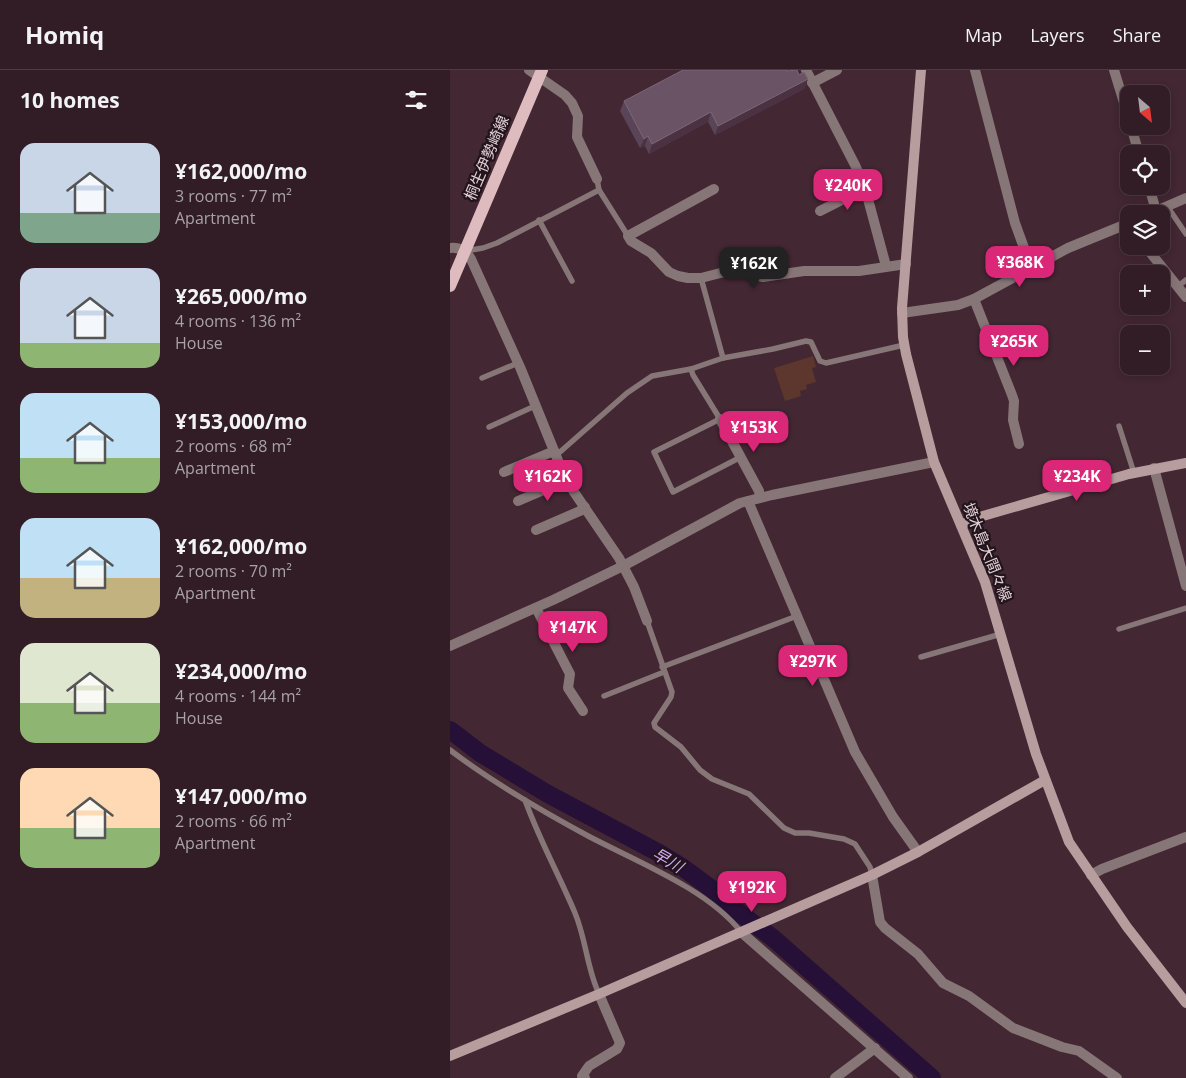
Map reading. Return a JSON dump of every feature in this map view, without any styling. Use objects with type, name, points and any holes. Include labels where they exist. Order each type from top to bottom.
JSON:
[{"type":"main road","name":"境木島大間々線","points":[[921,70],[902,313],[904,345],[934,462],[985,582],[1045,780],[1069,842],[1144,949],[1186,1003]]},
{"type":"main road","name":"桐生伊勢崎線","points":[[450,286],[537,72]]},
{"type":"main road","points":[[961,525],[976,518],[1134,473],[1186,462]]},
{"type":"main road","points":[[450,1056],[599,994],[872,875],[918,852],[1045,780]]},
{"type":"street","points":[[806,70],[865,188],[886,266]]},
{"type":"street","points":[[812,83],[837,70]]},
{"type":"street","points":[[975,70],[1013,216],[1031,267]]},
{"type":"street","points":[[1114,70],[1120,90]]},
{"type":"street","points":[[537,72],[572,103],[578,116],[577,136],[598,184]]},
{"type":"street","points":[[820,212],[865,188]]},
{"type":"street","points":[[714,189],[628,236],[631,241],[651,253],[665,269],[683,277],[702,278],[732,270],[759,277],[804,270],[859,271],[906,264]]},
{"type":"street","points":[[1169,205],[1186,198]]},
{"type":"street","points":[[902,313],[958,305],[974,300],[1068,248],[1120,227]]},
{"type":"street","points":[[450,248],[459,248],[465,251],[471,259],[518,363],[566,480],[623,566],[634,587],[647,622]]},
{"type":"street","points":[[1154,255],[1182,284],[1186,297]]},
{"type":"street","points":[[974,300],[1014,401],[1013,420],[1019,444]]},
{"type":"street","points":[[720,419],[759,490],[760,497]]},
{"type":"street","points":[[504,472],[554,453]]},
{"type":"street","points":[[450,646],[536,608],[623,566],[740,503],[760,497],[934,462]]},
{"type":"street","points":[[1154,468],[1182,559],[1186,586]]},
{"type":"street","points":[[518,501],[566,480]]},
{"type":"street","points":[[748,502],[855,752],[894,817],[918,852]]},
{"type":"street","points":[[536,530],[585,507]]},
{"type":"street","points":[[536,608],[570,674],[568,688],[583,711]]},
{"type":"street","points":[[1091,875],[1186,837]]},
{"type":"street","points":[[872,875],[880,922],[918,954],[943,983],[969,996],[1013,1028],[1062,1047],[1079,1051],[1116,1078]]},
{"type":"street","points":[[743,931],[908,1078]]},
{"type":"street","points":[[585,1078],[582,1076],[589,1066],[617,1049],[620,1043],[599,994]]},
{"type":"street","points":[[834,1078],[874,1048]]},
{"type":"lane","points":[[465,251],[472,252],[483,248],[539,220],[598,184],[628,236]]},
{"type":"lane","points":[[1170,210],[1186,234]]},
{"type":"lane","points":[[539,220],[572,281]]},
{"type":"lane","points":[[702,278],[723,358]]},
{"type":"lane","points":[[554,453],[560,452],[627,393],[652,376],[691,369],[723,358],[809,341],[814,345],[820,361],[826,363],[904,345]]},
{"type":"lane","points":[[482,378],[518,363]]},
{"type":"lane","points":[[691,369],[720,419],[654,452],[673,492],[742,457]]},
{"type":"lane","points":[[489,427],[535,406]]},
{"type":"lane","points":[[1119,426],[1134,473]]},
{"type":"lane","points":[[1119,629],[1186,608]]},
{"type":"lane","points":[[604,696],[797,616]]},
{"type":"lane","points":[[647,622],[672,695],[654,723],[655,728],[685,751],[700,770],[712,780],[749,794],[784,828],[795,833],[810,833],[844,839],[855,844],[870,867],[872,875]]},
{"type":"lane","points":[[921,657],[1001,634]]},
{"type":"lane","points":[[450,750],[525,800],[686,887],[715,906],[743,931]]},
{"type":"lane","points":[[525,800],[544,848],[576,915],[594,983],[599,994]]},
{"type":"shaded area","points":[[813,356],[816,367],[812,368],[816,382],[806,385],[807,389],[800,391],[801,396],[785,401],[774,368]]},
{"type":"building","points":[[683,70],[797,70],[799,75],[804,72],[808,79],[718,126],[711,112],[652,144],[648,136],[644,139],[624,101]]},
{"type":"waterway","name":"早川","points":[[450,730],[480,753],[548,794],[682,867],[773,938],[932,1078]]}]
